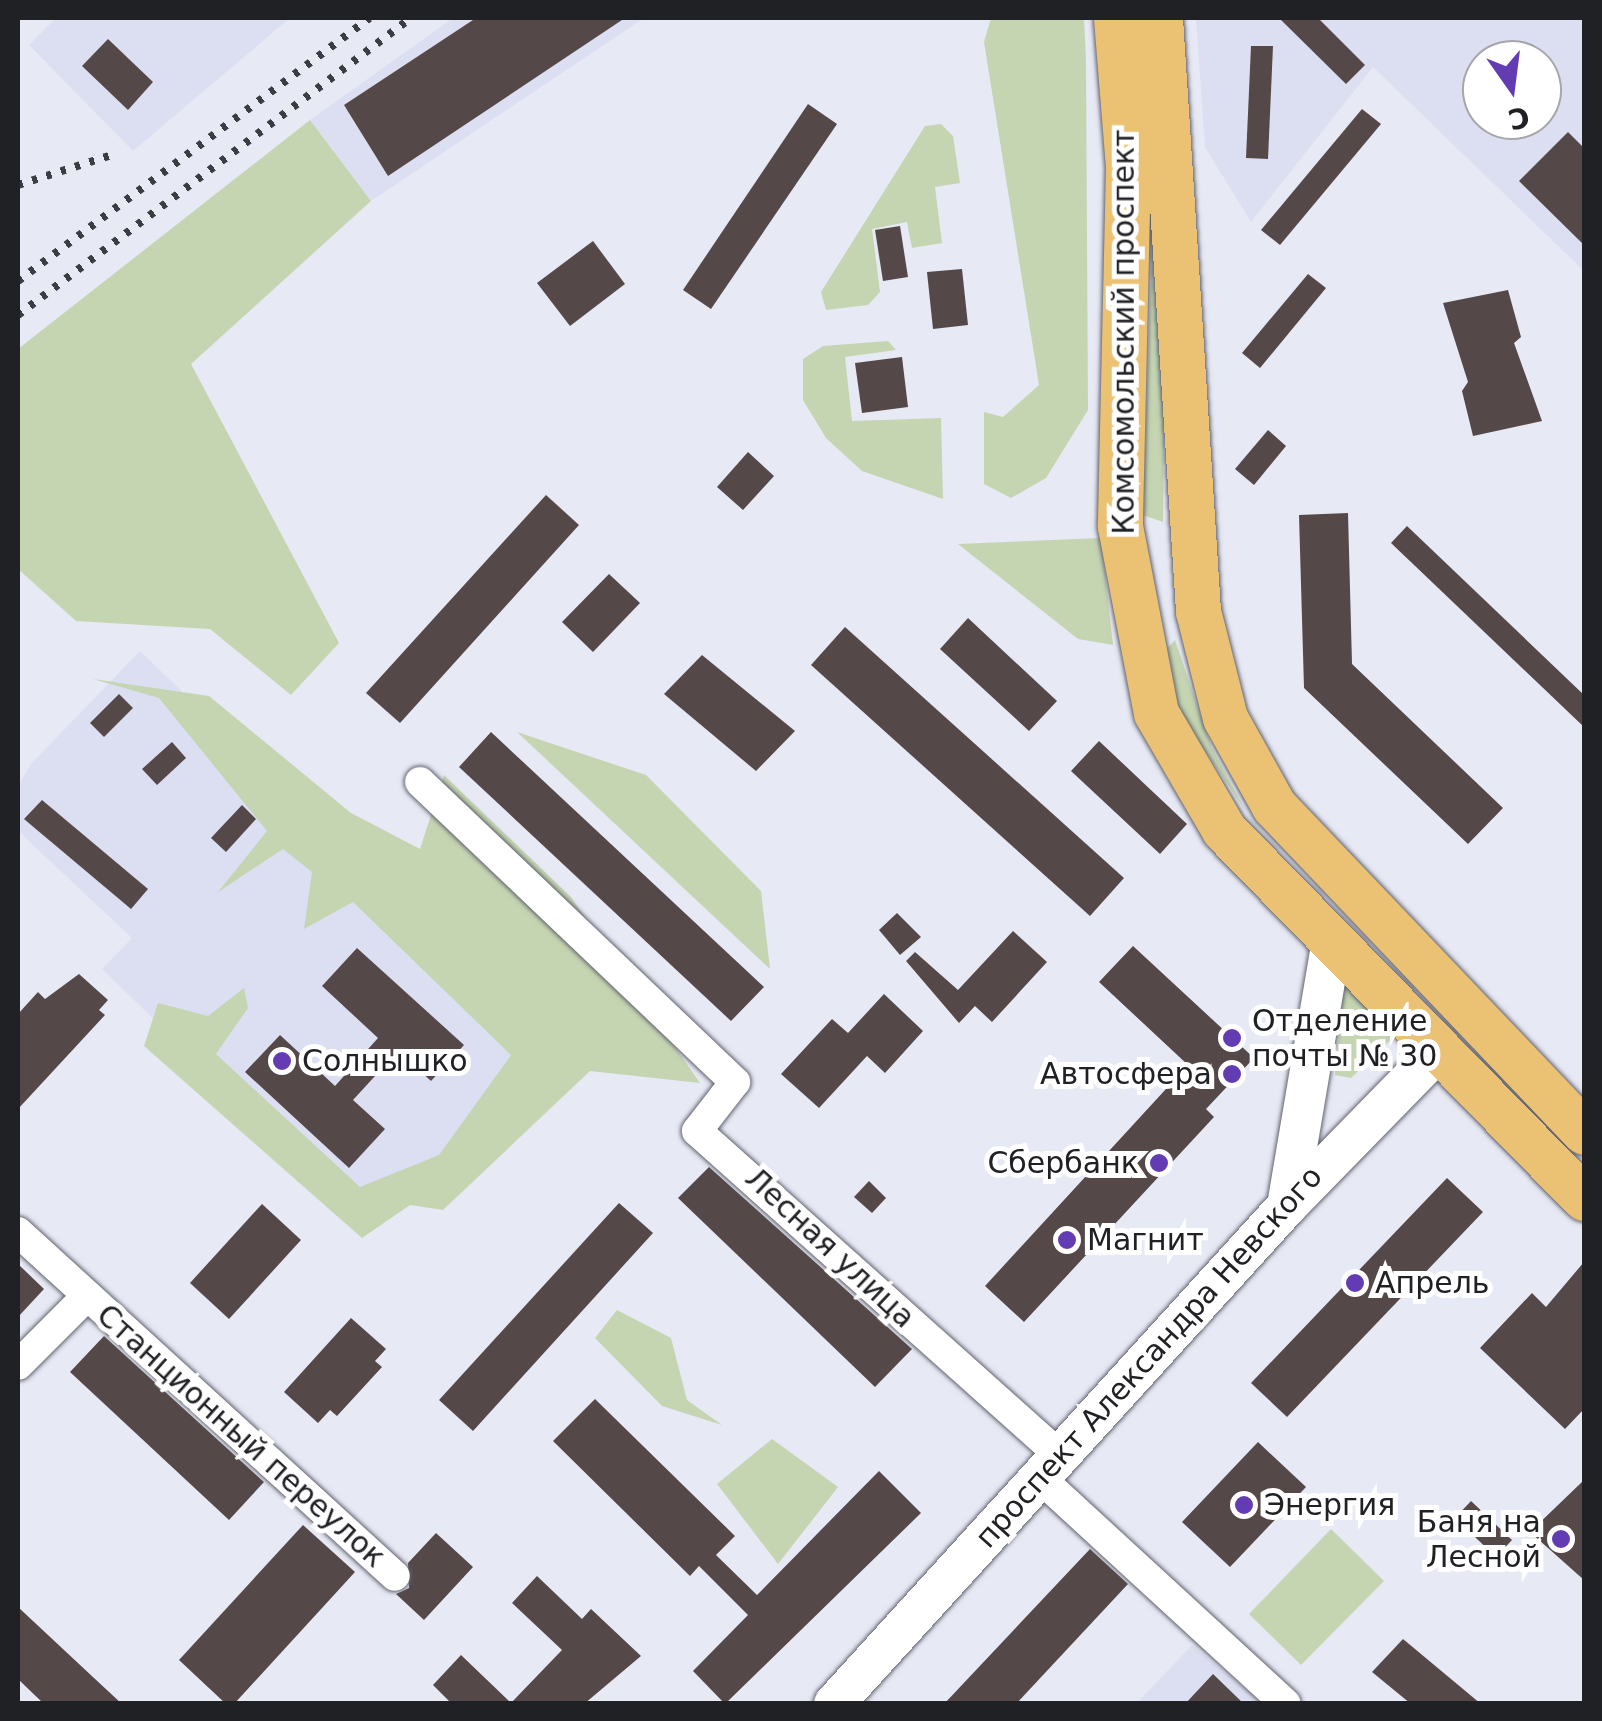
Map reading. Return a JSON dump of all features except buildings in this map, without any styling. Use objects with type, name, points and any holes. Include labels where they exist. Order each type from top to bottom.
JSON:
[{"type":"main road","name":"Комсомольский проспект","points":[[1116,18],[1128,166],[1120,526],[1140,650],[1156,712],[1224,830],[1584,1198]]},
{"type":"main road","name":"Комсомольский проспект","points":[[1160,18],[1198,612],[1220,702],[1248,768],[1274,806],[1584,1132]]},
{"type":"main road","points":[[1287,1206],[1332,940]]},
{"type":"main road","name":"проспект Александра Невского","points":[[834,1704],[1287,1206],[1472,1018]]},
{"type":"street","name":"Лесная улица","points":[[420,782],[735,1082],[697,1131],[1049,1466],[1286,1704]]},
{"type":"street","name":"Станционный переулок","points":[[18,1232],[395,1576]]},
{"type":"street","name":"Станционный переулок","points":[[18,1365],[87,1296]]},
{"type":"shaded area","points":[[56,18],[290,18],[133,151],[29,45]]},
{"type":"shaded area","points":[[453,18],[644,18],[371,201],[310,120]]},
{"type":"shaded area","points":[[1196,18],[1584,18],[1584,271],[1373,67],[1251,222],[1205,147]]},
{"type":"shaded area","points":[[140,651],[559,1053],[367,1226],[102,969],[132,938],[18,831],[18,786],[31,764]]},
{"type":"shaded area","points":[[1192,1645],[1262,1703],[1136,1704]]},
{"type":"green space","points":[[991,18],[1084,18],[1086,59],[1088,410],[1046,478],[1011,498],[984,484],[984,412],[1003,417],[1039,385],[984,42]]},
{"type":"green space","points":[[310,120],[371,201],[191,364],[339,643],[291,695],[210,629],[76,621],[18,569],[18,349]]},
{"type":"green space","points":[[941,124],[953,136],[960,183],[935,187],[942,243],[912,248],[907,222],[872,229],[880,292],[868,305],[826,310],[821,292],[925,126]]},
{"type":"green space","points":[[1154,186],[1165,356],[1163,522],[1143,515]]},
{"type":"green space","points":[[888,341],[896,350],[845,357],[852,421],[941,418],[943,499],[862,471],[826,438],[803,400],[803,359],[823,346]]},
{"type":"green space","points":[[1101,538],[1113,645],[1078,639],[958,544]]},
{"type":"green space","points":[[1175,640],[1211,746],[1245,810],[1178,711],[1161,655]]},
{"type":"green space","points":[[93,679],[209,696],[351,813],[420,849],[444,775],[571,897],[700,1083],[590,1071],[443,1210],[410,1205],[362,1238],[144,1046],[158,1003],[208,1016],[244,988],[248,1008],[216,1054],[360,1187],[439,1155],[511,1055],[353,902],[304,929],[312,872],[283,849],[218,892],[267,831],[159,698]]},
{"type":"green space","points":[[517,732],[646,775],[761,891],[770,969]]},
{"type":"green space","points":[[1344,984],[1401,1030],[1351,1078],[1335,1075]]},
{"type":"green space","points":[[617,1310],[671,1338],[687,1400],[722,1425],[662,1406],[595,1338]]},
{"type":"green space","points":[[772,1439],[838,1487],[778,1564],[717,1484]]},
{"type":"green space","points":[[1331,1529],[1384,1581],[1301,1665],[1249,1614]]},
{"type":"railway","points":[[18,281],[370,18]]},
{"type":"railway","points":[[18,315],[410,18]]},
{"type":"railway","points":[[18,185],[109,156]]},
{"type":"place","name":"Отделение почты № 30","points":[[1232,1038]]},
{"type":"place","name":"Солнышко","points":[[282,1061]]},
{"type":"place","name":"Автосфера","points":[[1232,1074]]},
{"type":"place","name":"Сбербанк","points":[[1159,1163]]},
{"type":"place","name":"Магнит","points":[[1067,1240]]},
{"type":"place","name":"Апрель","points":[[1355,1283]]},
{"type":"place","name":"Энергия","points":[[1244,1505]]},
{"type":"place","name":"Баня на Лесной","points":[[1561,1539]]}]
